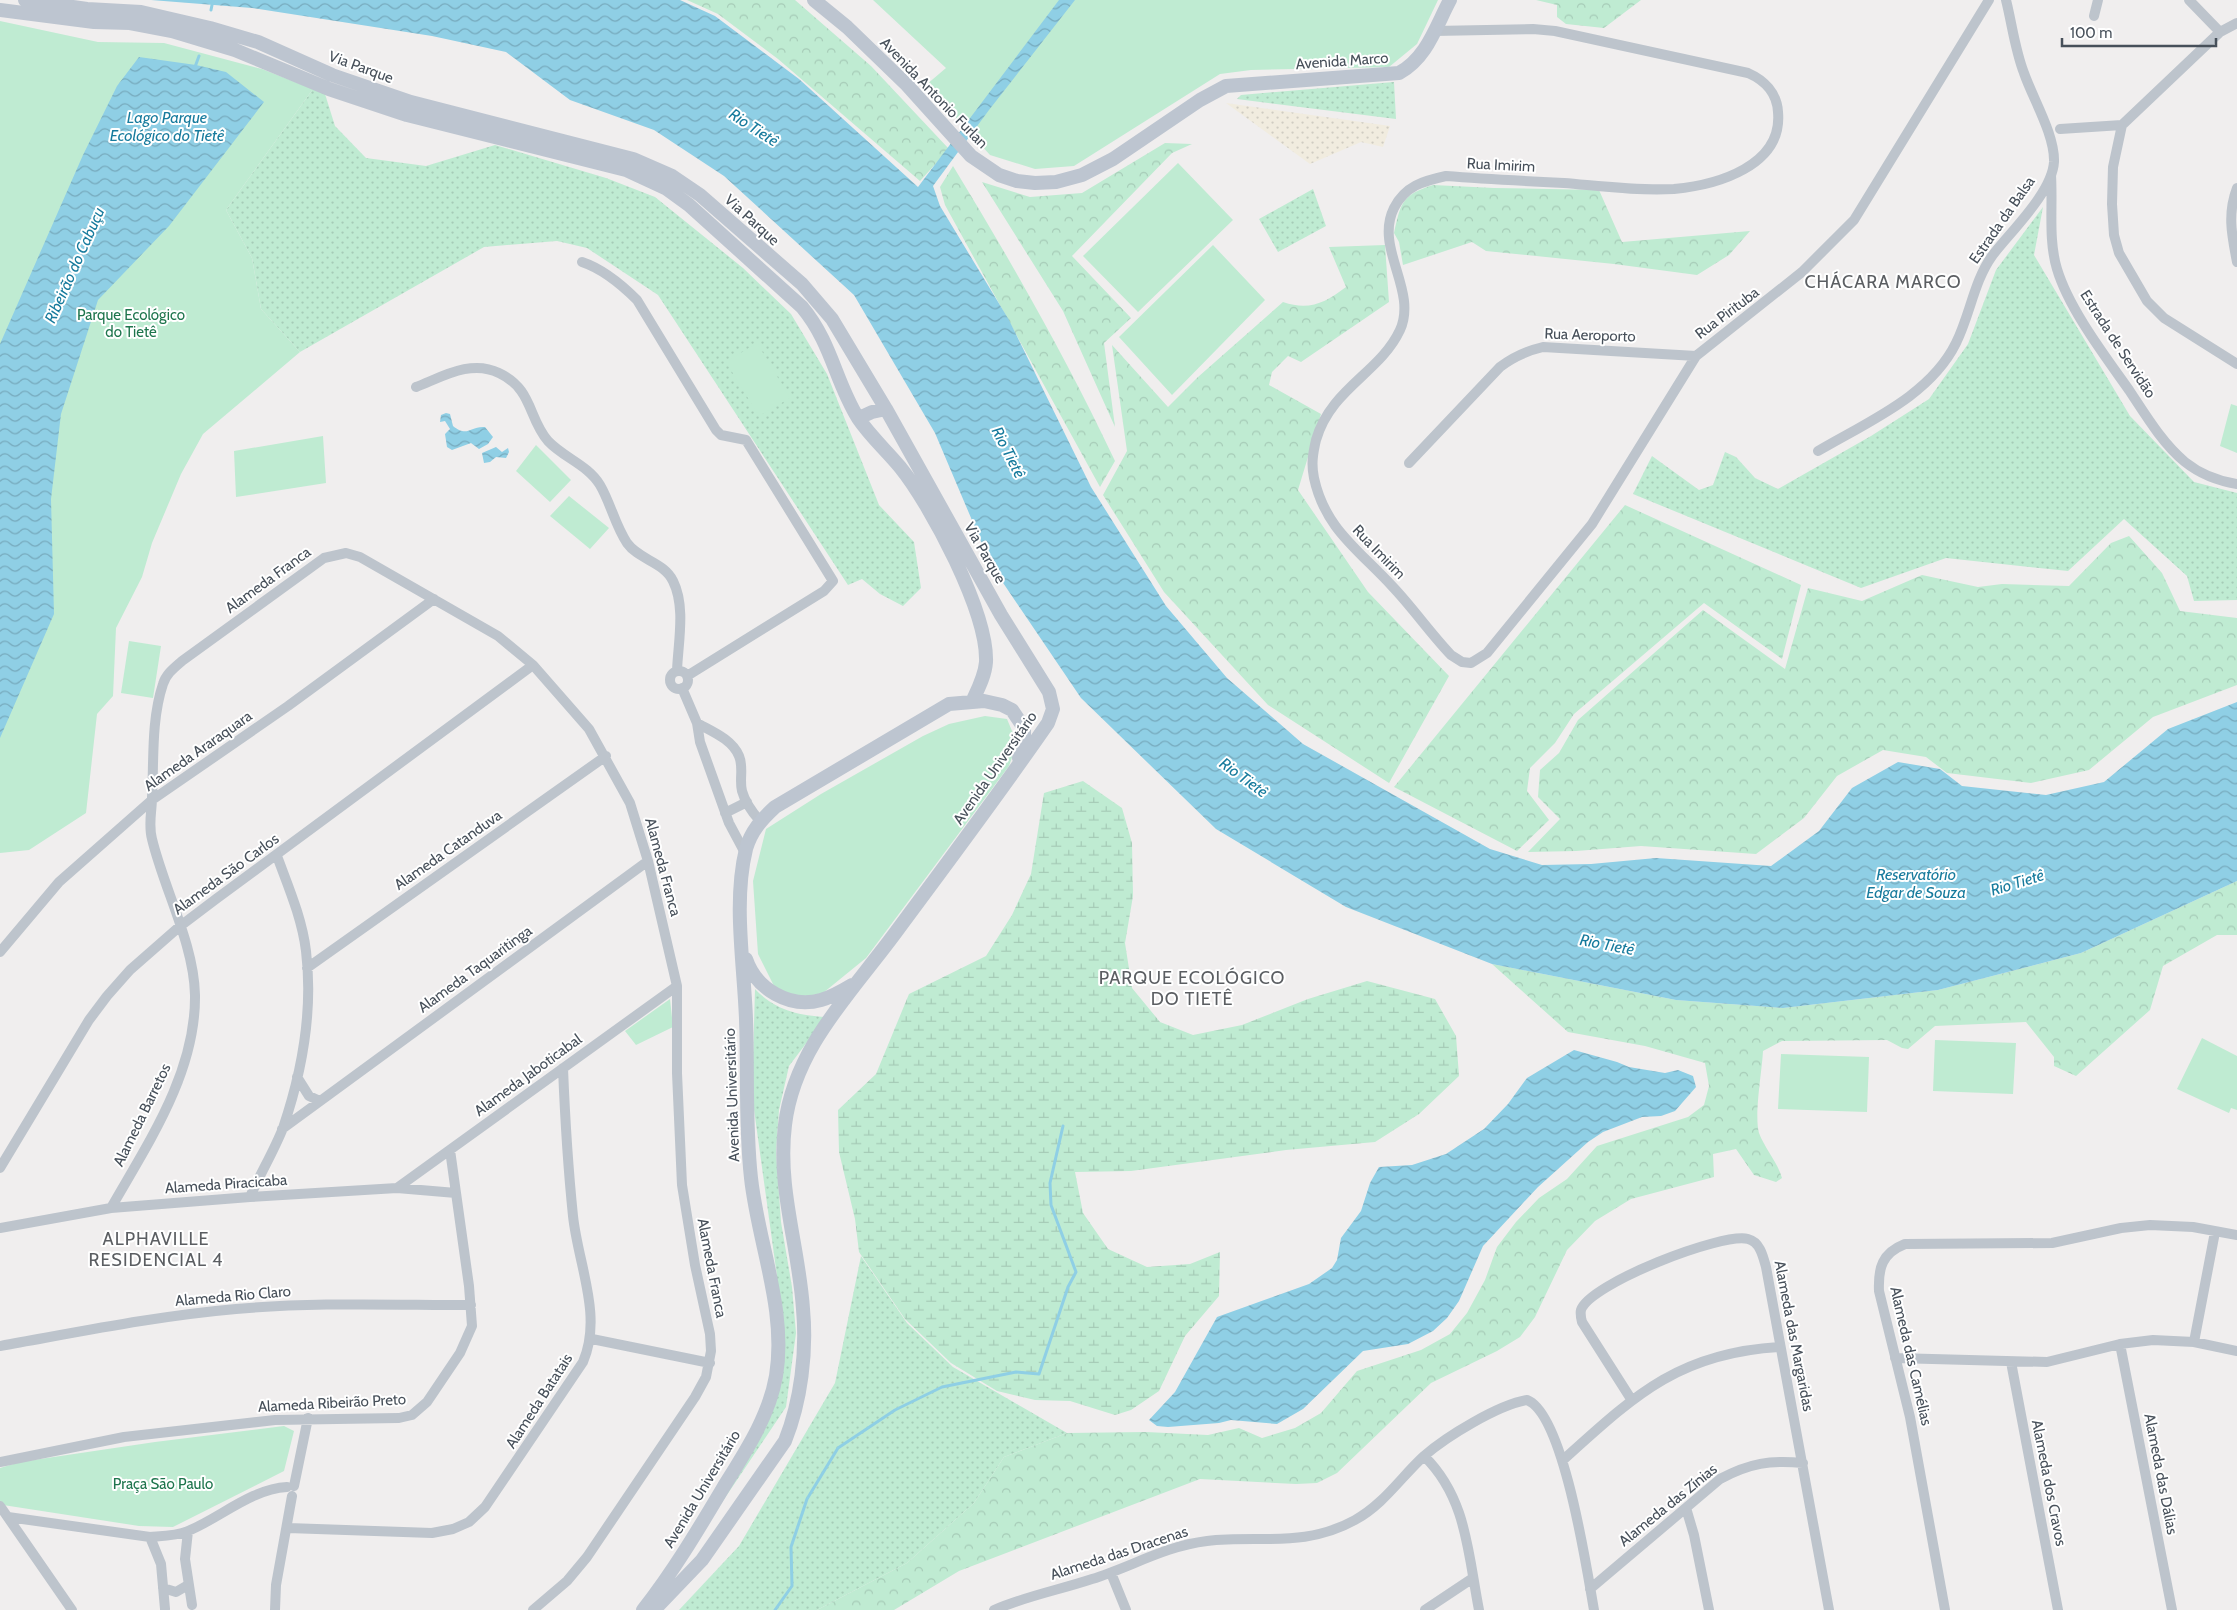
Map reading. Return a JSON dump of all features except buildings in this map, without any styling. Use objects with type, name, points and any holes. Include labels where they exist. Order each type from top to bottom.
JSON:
[{"type":"main road","points":[[26,0],[87,9],[142,12],[208,34]]},
{"type":"main road","name":"Avenida Antonio Furlan","points":[[814,0],[847,27],[908,85],[971,156],[999,175],[1017,181],[1056,182],[1082,175],[1113,159],[1200,100]]},
{"type":"main road","name":"Avenida Marco","points":[[1200,100],[1226,86],[1240,84],[1399,73],[1414,62],[1424,51],[1450,0]]},
{"type":"main road","points":[[0,10],[94,22],[140,24],[208,34]]},
{"type":"main road","name":"Via Parque","points":[[208,34],[258,42],[332,74],[411,102],[615,153],[654,167],[672,176],[700,195],[817,299],[845,338],[1001,615],[1049,692],[1053,709]]},
{"type":"main road","name":"Via Parque","points":[[208,34],[262,59],[366,102],[446,126],[617,167],[649,179],[668,189],[710,224],[802,307],[816,323],[858,418],[901,468],[926,506],[970,592],[982,633],[986,662],[982,680],[972,702]]},
{"type":"main road","points":[[858,418],[886,409]]},
{"type":"main road","name":"Avenida Universitário","points":[[643,1610],[697,1532],[756,1431],[770,1400],[778,1358],[779,1338],[776,1311],[751,1177],[746,1113],[746,1023],[740,907],[745,853],[760,821],[775,807],[949,704],[984,701],[1002,705],[1012,710],[1020,721],[1024,739],[1015,768]]},
{"type":"main road","name":"Avenida Universitário","points":[[654,1610],[702,1560],[785,1441],[792,1423],[799,1383],[804,1326],[801,1293],[784,1183],[784,1126],[792,1084],[798,1071],[856,982],[894,934],[1048,723],[1053,709]]},
{"type":"main road","points":[[743,949],[750,968],[762,985],[779,996],[799,1002],[820,1001],[839,993],[856,982]]},
{"type":"main road","points":[[633,1610],[697,1532]]},
{"type":"main road","points":[[664,1610],[692,1578],[702,1560]]},
{"type":"street","name":"Rua Pirituba","points":[[1487,653],[1592,524],[1696,356],[1802,272],[1854,220],[1989,0]]},
{"type":"street","name":"Estrada da Balsa","points":[[1818,451],[1910,395],[1933,376],[1945,362],[1958,339],[1991,258],[2034,204],[2051,174],[2054,162],[2052,147],[2023,72],[2006,0]]},
{"type":"street","points":[[2094,16],[2098,0]]},
{"type":"street","points":[[2189,0],[2220,32]]},
{"type":"street","points":[[2237,23],[2220,32],[2122,126],[2113,167],[2112,204],[2114,235],[2123,260],[2147,301],[2164,318],[2237,364]]},
{"type":"street","name":"Rua Imirim","points":[[1434,31],[1533,29],[1555,31],[1748,73],[1760,78],[1769,88],[1778,107],[1779,119],[1773,142],[1764,155],[1740,171],[1694,186],[1650,189],[1446,176],[1422,181],[1411,188],[1397,202],[1389,224],[1391,248],[1404,304],[1400,330],[1382,354],[1332,406],[1320,428],[1312,457],[1314,475],[1323,508],[1335,529],[1393,587],[1451,655],[1462,662],[1471,663],[1487,653]]},
{"type":"street","points":[[2060,129],[2122,126]]},
{"type":"street","name":"Estrada de Servidão","points":[[2051,174],[2052,246],[2061,279],[2088,330],[2152,423],[2174,451],[2196,470],[2237,484]]},
{"type":"street","points":[[2237,188],[2231,209],[2230,222],[2237,262]]},
{"type":"street","points":[[416,387],[468,368],[485,368],[499,373],[519,388],[525,396],[539,428],[549,442],[588,470],[600,484],[621,535],[630,547],[653,562],[672,579],[680,607],[682,673],[687,684],[682,688],[676,689],[670,684],[669,679],[682,673],[824,591],[833,580],[746,440],[721,435],[716,430],[637,300],[621,284],[591,265],[582,262]]},
{"type":"street","name":"Rua Aeroporto","points":[[1409,463],[1500,367],[1512,358],[1530,350],[1543,347],[1696,356]]},
{"type":"street","name":"Alameda Franca","points":[[152,800],[154,746],[159,702],[167,676],[182,661],[324,558],[346,553],[360,557],[498,636],[533,665],[589,729],[606,756],[630,803],[648,861],[677,986],[677,1073],[682,1185],[695,1264],[710,1334],[710,1364],[695,1397],[587,1558],[567,1581],[533,1610]]},
{"type":"street","name":"Alameda Araraquara","points":[[0,952],[59,882],[152,800],[288,706],[434,599]]},
{"type":"street","name":"Alameda São Carlos","points":[[0,1168],[94,1014],[130,970],[179,927],[533,665]]},
{"type":"street","points":[[682,688],[697,723],[700,742],[725,813],[734,835],[745,853]]},
{"type":"street","points":[[697,723],[728,741],[739,755],[742,790],[747,802],[760,821]]},
{"type":"street","name":"Alameda Catanduva","points":[[307,968],[606,756]]},
{"type":"street","name":"Alameda Barretos","points":[[111,1208],[176,1088],[186,1059],[195,996],[191,963],[151,837],[152,800]]},
{"type":"street","points":[[725,813],[747,802]]},
{"type":"street","points":[[250,1197],[282,1129],[297,1077],[308,1003],[306,950],[300,922],[277,856]]},
{"type":"street","name":"Alameda Taquaritinga","points":[[282,1129],[648,861]]},
{"type":"street","name":"Alameda Jaboticabal","points":[[397,1188],[677,986]]},
{"type":"street","name":"Alameda Batatais","points":[[288,1528],[432,1533],[453,1529],[468,1522],[496,1495],[583,1362],[592,1338],[591,1314],[574,1219],[563,1068]]},
{"type":"street","points":[[297,1077],[308,1096],[320,1101]]},
{"type":"street","name":"Alameda Ribeirão Preto","points":[[0,1462],[124,1437],[275,1420],[400,1418],[419,1410],[428,1402],[468,1338],[472,1326],[471,1305],[450,1150]]},
{"type":"street","name":"Alameda Piracicaba","points":[[0,1228],[111,1208],[250,1197],[397,1188],[456,1193]]},
{"type":"street","name":"Alameda das Camélias","points":[[1945,1610],[1910,1417],[1884,1313],[1878,1273],[1882,1262],[1896,1248],[1918,1244],[2044,1244],[2150,1225],[2168,1224],[2237,1235]]},
{"type":"street","points":[[2194,1342],[2215,1232]]},
{"type":"street","name":"Alameda das Margaridas","points":[[1631,1399],[1582,1322],[1581,1310],[1594,1296],[1618,1280],[1684,1252],[1718,1243],[1749,1239],[1759,1247],[1766,1267],[1779,1347],[1803,1463],[1829,1610]]},
{"type":"street","name":"Alameda Rio Claro","points":[[0,1346],[86,1329],[237,1309],[306,1305],[471,1305]]},
{"type":"street","points":[[592,1338],[710,1364]]},
{"type":"street","points":[[1895,1358],[2047,1362],[2120,1344],[2153,1340],[2194,1342],[2236,1354]]},
{"type":"street","name":"Alameda das Dálias","points":[[2120,1344],[2172,1610]]},
{"type":"street","points":[[1562,1460],[1631,1399],[1656,1383],[1697,1362],[1748,1350],[1779,1347]]},
{"type":"street","name":"Alameda dos Cravos","points":[[2011,1362],[2058,1610]]},
{"type":"street","name":"Alameda das Dracenas","points":[[994,1610],[1032,1595],[1111,1573],[1154,1554],[1181,1546],[1227,1540],[1278,1541],[1332,1530],[1373,1509],[1424,1456],[1463,1428],[1527,1400],[1538,1406],[1562,1460],[1573,1499],[1594,1610]]},
{"type":"street","points":[[275,1610],[276,1585],[288,1528],[291,1490],[308,1418]]},
{"type":"street","points":[[1424,1456],[1446,1480],[1454,1494],[1460,1512],[1479,1610]]},
{"type":"street","name":"Alameda das Zínias","points":[[1590,1589],[1720,1479],[1737,1469],[1776,1460],[1803,1463]]},
{"type":"street","points":[[8,1517],[150,1537],[176,1535],[188,1531],[270,1490],[291,1490]]},
{"type":"street","points":[[0,1506],[72,1610]]},
{"type":"street","points":[[1686,1508],[1698,1552],[1709,1610]]},
{"type":"street","points":[[188,1531],[185,1559],[192,1605]]},
{"type":"street","points":[[150,1537],[160,1564],[165,1609]]},
{"type":"street","points":[[1111,1573],[1126,1610]]},
{"type":"street","points":[[1425,1610],[1473,1578]]},
{"type":"street","points":[[163,1588],[176,1592],[188,1585]]},
{"type":"green space","points":[[687,0],[795,0],[871,66],[949,149],[920,181],[778,59],[718,14]]},
{"type":"green space","points":[[873,0],[1438,0],[1417,44],[1389,67],[1251,70],[1220,74],[1074,166],[1035,169],[990,155],[926,85],[946,68]]},
{"type":"green space","points":[[1536,0],[1641,0],[1604,28],[1566,24],[1557,17],[1557,5]]},
{"type":"green space","name":"Parque Ecológico do Tietê","points":[[0,21],[98,42],[164,43],[262,69],[313,89],[226,210],[252,258],[261,309],[300,352],[203,434],[181,474],[152,543],[142,577],[116,628],[113,696],[97,714],[86,813],[29,850],[0,853]]},
{"type":"green space","points":[[1394,82],[1396,119],[1237,99],[1241,95]]},
{"type":"green space","points":[[313,89],[325,94],[335,126],[366,158],[426,166],[495,145],[606,178],[655,197],[743,268],[791,314],[827,374],[879,505],[914,542],[921,588],[903,606],[880,594],[862,579],[848,585],[658,295],[587,248],[557,241],[484,247],[300,352],[261,309],[252,258],[226,210]]},
{"type":"green space","points":[[1165,143],[1192,144],[1172,153],[1072,256],[1131,318],[1104,343],[1115,427],[1063,311],[982,182],[1030,197],[1082,193]]},
{"type":"green space","points":[[1178,163],[1233,220],[1138,312],[1083,256]]},
{"type":"green space","points":[[953,166],[1038,312],[1078,386],[1115,461],[1100,487],[945,205],[940,187]]},
{"type":"green space","points":[[1433,185],[1599,190],[1622,242],[1750,231],[1729,255],[1697,275],[1614,264],[1486,251],[1472,242],[1403,265],[1399,242],[1394,233],[1401,207],[1409,196]]},
{"type":"green space","points":[[1313,189],[1326,226],[1278,252],[1259,219]]},
{"type":"green space","points":[[2043,207],[2034,255],[2130,416],[2194,482],[2237,493],[2237,600],[2194,601],[2187,576],[2124,519],[2068,571],[1946,558],[1861,588],[1633,494],[1652,456],[1699,490],[1713,485],[1725,452],[1736,457],[1755,478],[1778,489],[1871,436],[1929,399],[1968,344],[1996,270]]},
{"type":"green space","points":[[1213,245],[1265,300],[1172,395],[1119,337]]},
{"type":"green space","points":[[1385,245],[1389,302],[1301,362],[1288,356],[1272,372],[1269,385],[1321,414],[1298,490],[1368,592],[1449,676],[1389,783],[1268,705],[1164,592],[1103,495],[1127,451],[1112,345],[1168,407],[1198,377],[1283,302],[1301,306],[1316,304],[1346,287],[1329,247]]},
{"type":"green space","points":[[757,343],[790,398],[759,416],[726,362]]},
{"type":"green space","points":[[2231,404],[2237,406],[2237,453],[2220,446]]},
{"type":"green space","points":[[323,436],[326,483],[236,497],[234,451]]},
{"type":"green space","points":[[536,445],[571,480],[550,502],[516,471]]},
{"type":"green space","points":[[569,496],[609,528],[590,549],[550,516]]},
{"type":"green space","points":[[1625,505],[1801,585],[1782,659],[1704,603],[1574,714],[1555,743],[1530,768],[1527,791],[1549,820],[1517,851],[1394,787]]},
{"type":"green space","points":[[2129,536],[2162,573],[2180,611],[2237,618],[2237,685],[2153,717],[2089,770],[2031,783],[1947,773],[1926,757],[1883,750],[1837,776],[1804,818],[1756,854],[1641,846],[1576,851],[1528,852],[1560,819],[1538,797],[1540,770],[1559,753],[1578,720],[1703,610],[1785,669],[1808,588],[1862,601],[1922,575],[1978,587],[2002,584],[2069,586],[2111,543]]},
{"type":"green space","points":[[129,641],[161,646],[153,698],[121,693]]},
{"type":"green space","points":[[985,716],[1007,719],[1017,743],[1009,766],[866,958],[823,993],[803,997],[789,995],[774,986],[758,954],[753,881],[766,829],[821,794],[923,736],[949,724]]},
{"type":"green space","points":[[1083,781],[1122,808],[1132,843],[1133,896],[1125,943],[1132,988],[1160,1022],[1193,1035],[1242,1025],[1308,999],[1367,981],[1435,999],[1456,1036],[1459,1076],[1419,1114],[1375,1142],[1286,1150],[1131,1171],[1075,1172],[1083,1213],[1108,1249],[1147,1267],[1190,1264],[1220,1252],[1219,1296],[1185,1336],[1159,1391],[1131,1410],[1115,1415],[1070,1401],[1035,1400],[997,1391],[951,1363],[905,1319],[859,1252],[855,1219],[839,1152],[838,1110],[876,1074],[909,994],[986,956],[1012,915],[1031,874],[1044,793]]},
{"type":"green space","points":[[2237,881],[2237,935],[2217,935],[2163,966],[2150,1010],[2076,1076],[2054,1066],[2054,1057],[2026,1022],[1935,1026],[1908,1049],[1887,1040],[1782,1041],[1763,1051],[1758,1105],[1759,1133],[1782,1178],[1776,1182],[1754,1175],[1736,1149],[1713,1154],[1714,1177],[1631,1199],[1595,1221],[1567,1250],[1535,1317],[1520,1337],[1497,1351],[1431,1383],[1337,1473],[1317,1483],[1296,1484],[1200,1479],[959,1571],[894,1610],[817,1610],[907,1563],[974,1503],[1004,1457],[1067,1433],[1146,1432],[1208,1435],[1239,1428],[1262,1438],[1295,1428],[1321,1413],[1357,1371],[1421,1350],[1450,1334],[1467,1313],[1485,1280],[1497,1247],[1516,1222],[1539,1198],[1567,1179],[1597,1146],[1688,1117],[1704,1105],[1709,1086],[1705,1063],[1645,1046],[1568,1032],[1492,964],[1676,1000],[1783,1008],[1938,990],[2081,953]]},
{"type":"green space","points":[[755,989],[779,1007],[805,1015],[826,1017],[789,1066],[779,1110],[776,1152],[781,1222],[792,1287],[796,1333],[786,1407],[698,1538],[775,1404],[777,1276],[752,1095]]},
{"type":"green space","points":[[670,999],[673,1027],[636,1045],[625,1031]]},
{"type":"green space","points":[[2202,1038],[2237,1056],[2237,1110],[2231,1108],[2229,1113],[2177,1089]]},
{"type":"green space","points":[[1935,1040],[2016,1043],[2013,1094],[1933,1091]]},
{"type":"green space","points":[[1781,1054],[1869,1057],[1867,1112],[1778,1109]]},
{"type":"green space","points":[[861,1256],[907,1323],[953,1367],[1067,1433],[1004,1457],[974,1503],[907,1563],[817,1610],[679,1610],[739,1546],[835,1383]]},
{"type":"green space","name":"Praça São Paulo","points":[[284,1426],[294,1431],[284,1471],[173,1527],[139,1526],[3,1505],[0,1502],[0,1468],[20,1462],[155,1442]]},
{"type":"sand","points":[[1226,103],[1390,126],[1383,147],[1361,142],[1310,164]]},
{"type":"water","name":"Reservatório Edgar de Souza","points":[[151,0],[680,0],[715,16],[799,79],[918,187],[1059,0],[1075,0],[989,110],[933,186],[940,206],[1009,320],[1091,487],[1166,606],[1227,678],[1303,744],[1490,849],[1542,865],[1591,864],[1656,858],[1771,866],[1819,831],[1852,788],[1898,762],[1940,769],[1962,786],[2046,795],[2104,782],[2168,729],[2237,702],[2237,881],[2081,953],[1938,990],[1783,1008],[1676,1000],[1492,964],[1346,907],[1216,829],[1081,698],[991,565],[935,433],[854,295],[724,176],[654,130],[570,100],[506,52],[432,36],[252,8]]},
{"type":"water","name":"Lago Parque Ecológico do Tietê","points":[[139,57],[196,65],[226,72],[264,102],[169,226],[98,300],[61,414],[51,499],[54,614],[0,738],[0,344],[83,155],[117,86]]},
{"type":"water","points":[[450,414],[453,426],[458,429],[465,431],[485,427],[493,437],[488,444],[479,449],[471,443],[452,450],[447,447],[445,434],[450,429],[445,421],[440,422],[441,415]]},
{"type":"water","points":[[496,447],[502,452],[508,448],[509,452],[506,458],[496,457],[490,462],[484,463],[482,453]]},
{"type":"water","points":[[1574,1050],[1629,1067],[1665,1073],[1678,1070],[1693,1076],[1696,1087],[1675,1111],[1661,1116],[1642,1117],[1603,1132],[1588,1142],[1538,1187],[1483,1246],[1459,1301],[1447,1318],[1433,1331],[1408,1344],[1363,1351],[1303,1409],[1277,1424],[1231,1420],[1219,1423],[1168,1427],[1157,1426],[1149,1420],[1175,1392],[1217,1317],[1309,1284],[1332,1268],[1337,1260],[1341,1238],[1361,1211],[1370,1183],[1379,1167],[1412,1165],[1446,1154],[1484,1129],[1508,1104],[1527,1078]]},
{"type":"waterway","name":"Ribeirão do Cabuçu","points":[[211,10],[213,0]]},
{"type":"waterway","name":"Ribeirão do Cabuçu","points":[[195,67],[199,56]]},
{"type":"waterway","points":[[775,1610],[792,1586],[791,1547],[807,1499],[838,1448],[895,1410],[942,1387],[1016,1372],[1039,1374],[1068,1287],[1076,1272],[1051,1205],[1050,1183],[1063,1126]]},
{"type":"district","name":"CHÁCARA MARCO","points":[[1883,282]]},
{"type":"district","name":"PARQUE ECOLÓGICO DO TIETÊ","points":[[1192,988]]},
{"type":"district","name":"ALPHAVILLE RESIDENCIAL 4","points":[[156,1249]]},
{"type":"water label","name":"Rio Tietê","points":[[754,127]]},
{"type":"water label","name":"Rio Tietê","points":[[1009,452]]},
{"type":"water label","name":"Rio Tietê","points":[[1244,777]]},
{"type":"water label","name":"Rio Tietê","points":[[2017,882]]},
{"type":"water label","name":"Rio Tietê","points":[[1607,944]]}]
